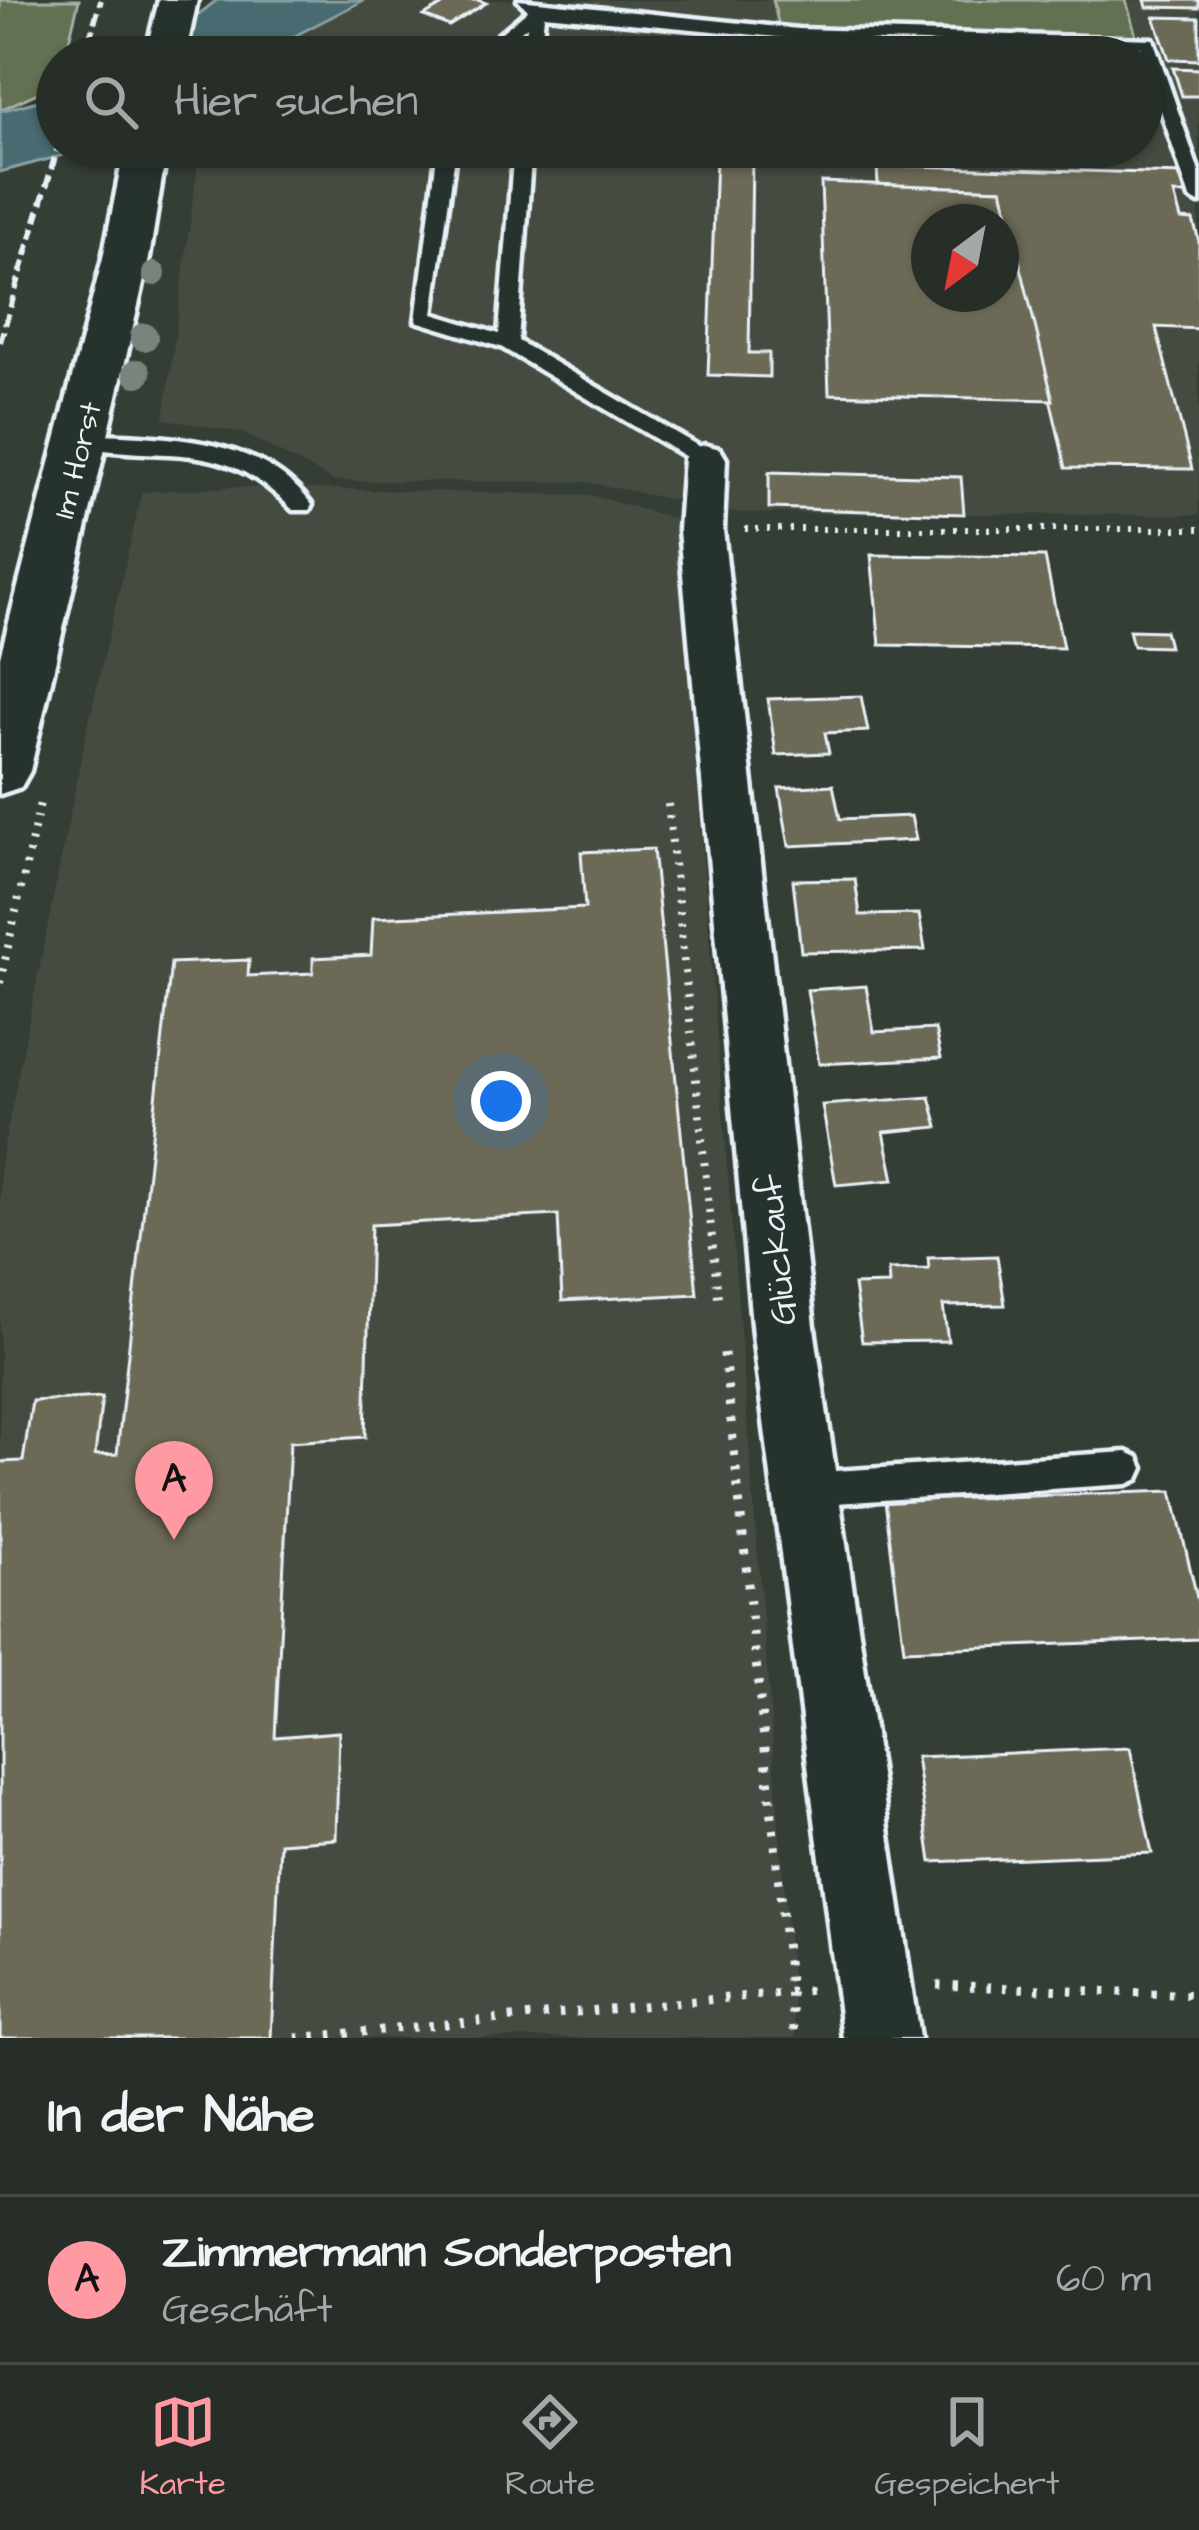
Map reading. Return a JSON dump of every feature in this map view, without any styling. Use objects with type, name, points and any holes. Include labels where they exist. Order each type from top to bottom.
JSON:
[{"type":"street","points":[[170,36],[178,0]]},
{"type":"street","name":"Im Horst","points":[[0,770],[126,258],[142,168]]},
{"type":"street","name":"Glückauf","points":[[705,459],[701,530],[744,967],[806,1489],[878,2010]]},
{"type":"lane","points":[[501,36],[531,5]]},
{"type":"lane","points":[[531,5],[532,36]]},
{"type":"lane","points":[[531,5],[798,34],[898,36]]},
{"type":"lane","points":[[1163,89],[1199,198]]},
{"type":"lane","points":[[445,168],[423,317],[508,343],[705,459]]},
{"type":"lane","points":[[508,343],[522,168]]},
{"type":"lane","points":[[82,440],[232,452],[282,480],[301,505]]},
{"type":"lane","points":[[806,1489],[1127,1468]]},
{"type":"path","points":[[701,530],[968,525],[1199,529]]},
{"type":"path","points":[[668,804],[721,1319]]},
{"type":"path","points":[[723,1343],[795,2038]]},
{"type":"path","points":[[296,2038],[790,1993],[878,2010],[1199,1995]]},
{"type":"shaded area","points":[[367,0],[773,0],[779,27],[1135,36],[299,36]]},
{"type":"shaded area","points":[[1126,0],[1199,0],[1199,515],[738,513],[586,482],[334,481],[243,433],[164,419],[197,168],[1163,168],[1163,36],[1135,36]]},
{"type":"shaded area","points":[[230,487],[590,495],[676,519],[796,2038],[0,2038],[0,1166],[85,738],[142,492]]},
{"type":"green space","points":[[0,0],[79,0],[70,36],[36,36],[36,94],[0,110]]},
{"type":"green space","points":[[773,0],[1126,0],[1136,36],[779,27]]},
{"type":"water","points":[[217,0],[364,0],[295,36],[171,36]]},
{"type":"water","points":[[36,102],[36,162],[0,172],[0,111]]},
{"type":"building","points":[[451,0],[486,3],[449,26],[424,16]]},
{"type":"building","points":[[1145,0],[1199,0],[1199,8],[1147,7]]},
{"type":"building","points":[[1154,17],[1199,18],[1199,60],[1169,59]]},
{"type":"building","points":[[1173,68],[1199,69],[1199,96],[1182,96]]},
{"type":"building","points":[[716,168],[752,168],[749,353],[769,353],[769,377],[708,375]]},
{"type":"building","points":[[877,168],[1182,174],[1188,194],[1174,194],[1181,219],[1193,220],[1199,241],[1199,329],[1156,327],[1192,469],[1066,468],[1019,263],[1019,204],[1005,204],[1002,189],[878,185]]},
{"type":"building","points":[[821,182],[1002,189],[1006,204],[911,204],[911,312],[1019,312],[1019,259],[1053,400],[829,394]]},
{"type":"building","points":[[769,472],[961,477],[964,514],[769,508]]},
{"type":"building","points":[[871,555],[1045,557],[1063,648],[880,645]]},
{"type":"building","points":[[1129,630],[1165,631],[1169,647],[1133,646]]},
{"type":"building","points":[[861,696],[868,731],[825,733],[829,753],[776,755],[768,699]]},
{"type":"building","points":[[833,785],[840,819],[911,816],[916,840],[789,846],[779,788]]},
{"type":"building","points":[[653,849],[697,1294],[562,1301],[558,1215],[371,1225],[365,1437],[290,1442],[275,1737],[339,1732],[336,1839],[280,1843],[271,2038],[0,2038],[0,1462],[23,1461],[32,1401],[102,1397],[95,1455],[117,1454],[171,963],[249,960],[248,976],[313,973],[313,958],[371,955],[373,918],[585,908],[581,852]]},
{"type":"building","points":[[855,879],[860,915],[919,914],[925,950],[801,952],[793,880]]},
{"type":"building","points":[[866,986],[874,1032],[935,1029],[941,1058],[819,1064],[807,990]]},
{"type":"building","points":[[930,1097],[938,1127],[884,1132],[894,1180],[836,1185],[822,1105]]},
{"type":"building","points":[[997,1256],[1005,1305],[943,1306],[948,1341],[862,1342],[854,1285],[889,1284],[888,1270],[929,1269],[928,1258]]},
{"type":"building","points":[[1172,1491],[1199,1606],[1199,1639],[904,1650],[885,1501]]},
{"type":"building","points":[[1130,1748],[1152,1853],[931,1862],[916,1757]]},
{"type":"railway","points":[[90,36],[101,0]]},
{"type":"railway","points":[[0,342],[52,168]]},
{"type":"place","name":"Zimmermann Sonderposten","points":[[174,1540]]}]
